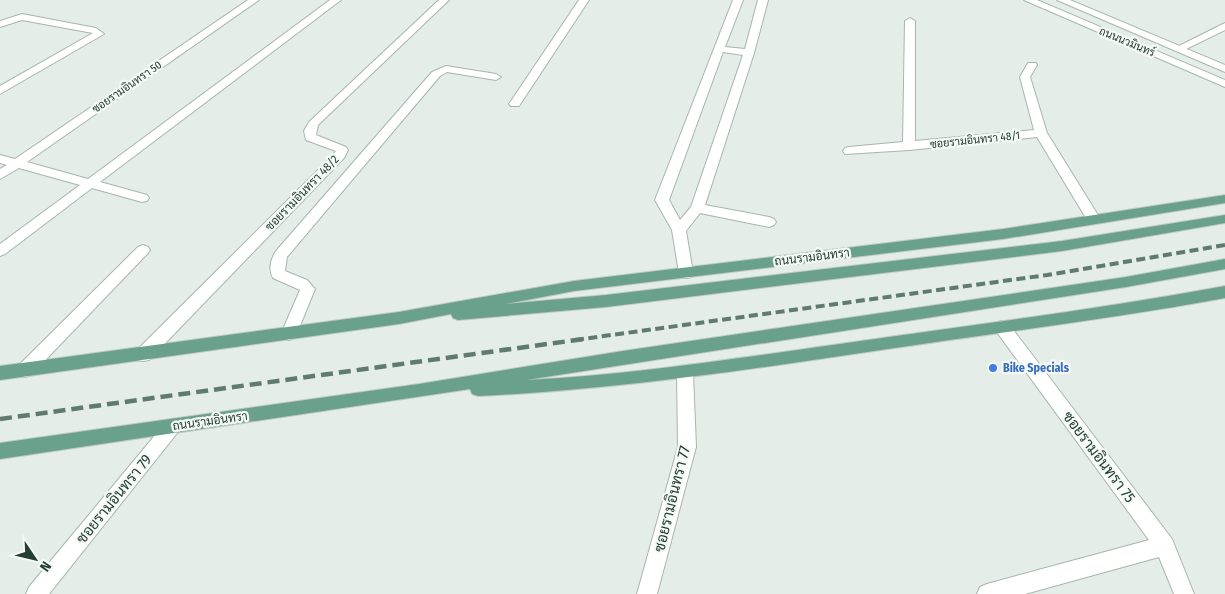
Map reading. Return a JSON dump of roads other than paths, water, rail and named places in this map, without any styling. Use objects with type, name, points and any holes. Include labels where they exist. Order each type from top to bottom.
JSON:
[{"type":"main road","name":"ถนนรามอินทรา","points":[[0,373],[143,355],[399,318],[565,288],[1003,234],[1225,199]]},
{"type":"main road","name":"ถนนรามอินทรา","points":[[399,318],[551,307],[1062,246],[1225,219]]},
{"type":"main road","name":"ถนนรามอินทรา","points":[[0,452],[419,391],[623,357],[1126,282],[1225,264]]},
{"type":"main road","name":"ถนนรามอินทรา","points":[[419,391],[534,388],[685,373],[1002,327],[1225,292]]},
{"type":"street","name":"ซอยรามอินทรา 50","points":[[0,175],[254,0]]},
{"type":"street","points":[[0,251],[91,185],[336,0]]},
{"type":"street","name":"ซอยรามอินทรา 48/2","points":[[143,355],[340,155],[342,150],[340,148],[310,136],[313,124],[444,0]]},
{"type":"street","points":[[515,104],[584,0]]},
{"type":"street","points":[[686,273],[679,230],[662,200],[721,49],[738,0]]},
{"type":"street","points":[[679,230],[697,208],[749,53],[763,0]]},
{"type":"street","name":"ถนนนวมินทร์","points":[[1029,0],[1225,84]]},
{"type":"street","name":"ถนนนวมินทร์","points":[[1062,0],[1225,69]]},
{"type":"street","points":[[0,24],[22,17],[96,31],[99,34],[0,91]]},
{"type":"street","points":[[909,146],[910,21]]},
{"type":"street","points":[[1178,49],[1225,26]]},
{"type":"street","points":[[721,49],[749,53]]},
{"type":"street","points":[[1032,65],[1025,77],[1041,133],[1094,220]]},
{"type":"street","points":[[289,334],[308,289],[304,284],[284,278],[278,274],[278,262],[281,255],[436,74],[446,70],[496,77]]},
{"type":"street","name":"ซอยรามอินทรา 48/1","points":[[849,151],[1041,133]]},
{"type":"street","points":[[0,159],[142,198]]},
{"type":"street","points":[[697,208],[769,222]]},
{"type":"street","points":[[25,370],[143,250]]},
{"type":"street","name":"ซอยรามอินทรา 75","points":[[1002,327],[1165,546],[1184,594]]},
{"type":"street","name":"ซอยรามอินทรา 77","points":[[647,594],[687,447],[685,373]]},
{"type":"street","name":"ซอยรามอินทรา 79","points":[[36,594],[172,427]]},
{"type":"street","points":[[987,594],[1165,546]]},
{"type":"railway","points":[[575,340],[1047,275],[1225,245]]},
{"type":"railway","points":[[0,419],[584,339]]},
{"type":"place","name":"Bike Specials","points":[[993,368]]}]
